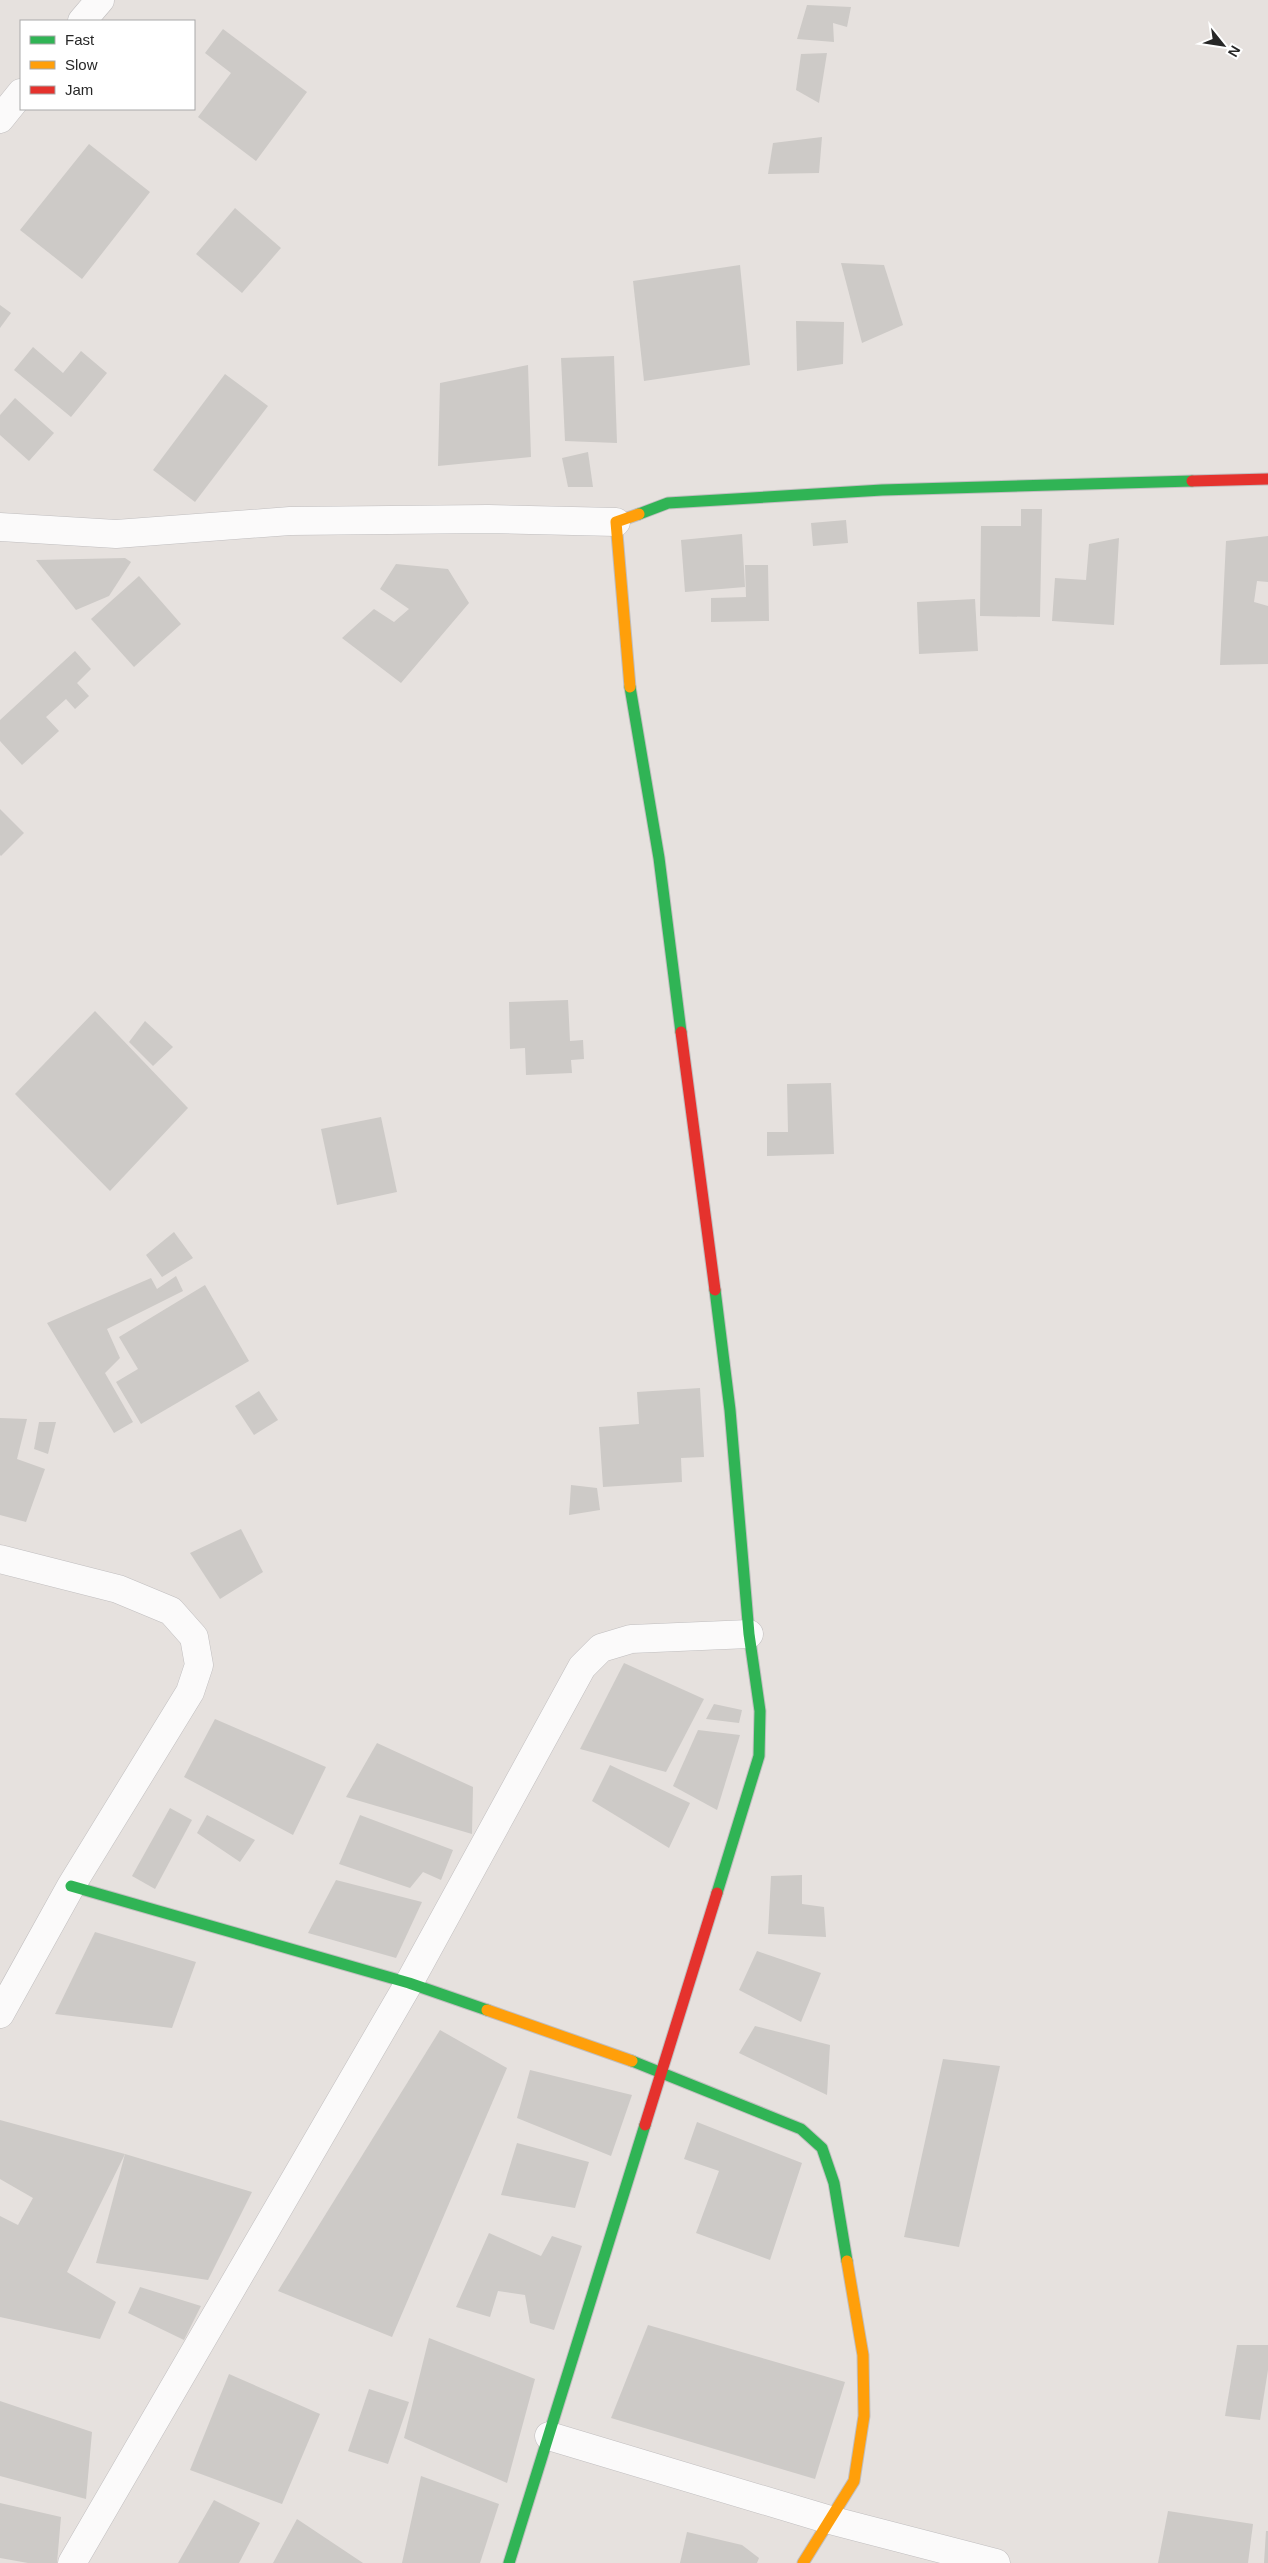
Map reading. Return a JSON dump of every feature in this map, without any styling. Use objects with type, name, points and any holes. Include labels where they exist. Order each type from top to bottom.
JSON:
[{"type":"street","points":[[83,20],[100,0]]},
{"type":"street","points":[[0,118],[20,94]]},
{"type":"street","points":[[0,527],[116,534],[290,521],[488,519],[616,522],[668,502],[882,490],[1268,479]]},
{"type":"street","points":[[509,2563],[759,1756],[760,1711],[749,1634],[730,1410],[660,858],[628,677],[616,522]]},
{"type":"street","points":[[0,1559],[118,1589],[171,1611],[194,1637],[199,1665],[190,1692],[71,1886],[0,2014]]},
{"type":"street","points":[[72,2563],[409,1983],[582,1666],[601,1648],[631,1639],[749,1634]]},
{"type":"street","points":[[71,1886],[409,1983],[662,2071],[801,2129],[822,2148],[834,2184],[863,2355],[864,2416],[854,2481],[804,2563]]},
{"type":"street","points":[[548,2436],[830,2520],[996,2563]]},
{"type":"building","points":[[807,5],[851,7],[847,27],[833,23],[834,42],[797,39]]},
{"type":"building","points":[[223,29],[307,92],[256,161],[198,117],[231,73],[205,53]]},
{"type":"building","points":[[827,53],[819,103],[796,90],[801,54]]},
{"type":"building","points":[[822,137],[819,173],[768,174],[773,143]]},
{"type":"building","points":[[89,144],[150,192],[82,279],[20,230]]},
{"type":"building","points":[[235,208],[281,248],[242,293],[196,254]]},
{"type":"building","points":[[841,263],[884,265],[903,325],[862,343]]},
{"type":"building","points":[[740,265],[750,365],[644,381],[633,281]]},
{"type":"building","points":[[0,305],[11,313],[0,328]]},
{"type":"building","points":[[796,321],[844,322],[843,364],[797,371]]},
{"type":"building","points":[[33,347],[63,373],[81,351],[107,373],[71,417],[14,370]]},
{"type":"building","points":[[614,356],[617,443],[565,441],[561,358]]},
{"type":"building","points":[[528,365],[531,457],[438,466],[440,383]]},
{"type":"building","points":[[225,374],[268,406],[195,502],[153,470]]},
{"type":"building","points":[[15,398],[54,433],[29,461],[0,435],[0,415]]},
{"type":"building","points":[[588,452],[593,487],[568,487],[562,458]]},
{"type":"building","points":[[1021,509],[1042,509],[1040,617],[980,616],[981,526],[1021,526]]},
{"type":"building","points":[[846,520],[848,543],[813,546],[811,523]]},
{"type":"building","points":[[742,534],[745,587],[685,592],[681,540]]},
{"type":"building","points":[[1268,536],[1268,582],[1257,581],[1254,602],[1268,606],[1268,664],[1220,665],[1226,541]]},
{"type":"building","points":[[1119,538],[1114,625],[1052,621],[1055,578],[1086,580],[1089,544]]},
{"type":"building","points":[[125,558],[131,562],[109,596],[76,610],[36,560]]},
{"type":"building","points":[[396,564],[448,569],[469,603],[401,683],[342,638],[374,609],[394,622],[409,609],[380,589]]},
{"type":"building","points":[[745,565],[768,565],[769,621],[711,622],[711,598],[746,597]]},
{"type":"building","points":[[139,576],[181,624],[134,667],[91,619]]},
{"type":"building","points":[[975,599],[978,651],[919,654],[917,602]]},
{"type":"building","points":[[75,651],[91,669],[77,683],[89,696],[75,709],[66,699],[46,717],[59,731],[22,765],[0,741],[0,720]]},
{"type":"building","points":[[0,809],[24,833],[1,856],[0,855]]},
{"type":"building","points":[[568,1000],[570,1041],[583,1040],[584,1059],[571,1060],[572,1073],[526,1075],[525,1048],[510,1049],[509,1002]]},
{"type":"building","points":[[95,1011],[188,1108],[110,1191],[15,1094]]},
{"type":"building","points":[[145,1021],[173,1047],[153,1066],[129,1042]]},
{"type":"building","points":[[831,1083],[834,1154],[767,1156],[767,1132],[788,1132],[787,1084]]},
{"type":"building","points":[[381,1117],[397,1192],[337,1205],[321,1129]]},
{"type":"building","points":[[174,1232],[193,1258],[162,1277],[146,1255]]},
{"type":"building","points":[[176,1276],[183,1291],[107,1329],[120,1358],[105,1373],[133,1422],[114,1433],[47,1323],[151,1278],[157,1289]]},
{"type":"building","points":[[205,1285],[249,1361],[141,1424],[116,1382],[138,1369],[119,1337]]},
{"type":"building","points":[[700,1388],[704,1457],[681,1458],[682,1482],[603,1487],[599,1427],[639,1424],[637,1392]]},
{"type":"building","points":[[259,1391],[278,1420],[254,1435],[235,1406]]},
{"type":"building","points":[[0,1418],[27,1419],[17,1459],[45,1469],[26,1522],[0,1515]]},
{"type":"building","points":[[39,1422],[56,1422],[48,1454],[34,1449]]},
{"type":"building","points":[[571,1485],[597,1488],[600,1510],[569,1515]]},
{"type":"building","points":[[241,1529],[263,1572],[220,1599],[190,1553]]},
{"type":"building","points":[[624,1663],[704,1699],[666,1772],[580,1749]]},
{"type":"building","points":[[714,1704],[742,1710],[739,1723],[706,1719]]},
{"type":"building","points":[[215,1719],[326,1767],[293,1835],[184,1777]]},
{"type":"building","points":[[698,1730],[740,1735],[717,1810],[673,1786]]},
{"type":"building","points":[[377,1743],[473,1787],[472,1834],[346,1797]]},
{"type":"building","points":[[610,1765],[690,1803],[669,1848],[592,1801]]},
{"type":"building","points":[[170,1808],[192,1820],[155,1889],[132,1876]]},
{"type":"building","points":[[207,1815],[255,1840],[240,1862],[197,1833]]},
{"type":"building","points":[[360,1815],[453,1850],[441,1880],[423,1872],[410,1888],[339,1864]]},
{"type":"building","points":[[802,1875],[802,1904],[824,1907],[826,1937],[768,1934],[771,1876]]},
{"type":"building","points":[[336,1880],[422,1902],[396,1958],[308,1933]]},
{"type":"building","points":[[95,1932],[196,1962],[172,2028],[55,2014]]},
{"type":"building","points":[[757,1951],[821,1973],[801,2022],[739,1990]]},
{"type":"building","points":[[755,2026],[830,2045],[827,2095],[739,2053]]},
{"type":"building","points":[[440,2030],[507,2068],[392,2337],[278,2291]]},
{"type":"building","points":[[943,2059],[1000,2066],[959,2247],[904,2237]]},
{"type":"building","points":[[530,2070],[632,2095],[611,2156],[517,2118]]},
{"type":"building","points":[[0,2120],[125,2154],[67,2272],[116,2302],[100,2339],[0,2317],[0,2216],[18,2225],[33,2198],[0,2179]]},
{"type":"building","points":[[697,2122],[802,2163],[770,2260],[696,2233],[719,2171],[684,2159]]},
{"type":"building","points":[[517,2143],[589,2162],[575,2208],[501,2195]]},
{"type":"building","points":[[125,2154],[252,2192],[208,2280],[96,2263]]},
{"type":"building","points":[[489,2233],[541,2256],[552,2236],[582,2246],[554,2330],[530,2323],[525,2295],[498,2291],[490,2317],[456,2307]]},
{"type":"building","points":[[140,2287],[201,2306],[184,2340],[128,2313]]},
{"type":"building","points":[[648,2325],[845,2382],[815,2479],[611,2418]]},
{"type":"building","points":[[429,2338],[535,2379],[507,2483],[404,2438]]},
{"type":"building","points":[[1237,2345],[1268,2345],[1268,2370],[1260,2420],[1225,2416]]},
{"type":"building","points":[[229,2374],[320,2414],[282,2504],[190,2470]]},
{"type":"building","points":[[369,2389],[409,2402],[388,2464],[348,2451]]},
{"type":"building","points":[[0,2401],[92,2432],[86,2499],[0,2476]]},
{"type":"building","points":[[421,2476],[499,2504],[480,2563],[402,2563]]},
{"type":"building","points":[[214,2500],[260,2523],[239,2563],[178,2563]]},
{"type":"building","points":[[0,2503],[61,2517],[57,2563],[28,2563],[0,2558]]},
{"type":"building","points":[[1168,2511],[1253,2524],[1248,2563],[1158,2563]]},
{"type":"building","points":[[297,2519],[363,2563],[273,2563]]},
{"type":"building","points":[[1266,2531],[1268,2531],[1268,2563],[1264,2563]]},
{"type":"building","points":[[687,2532],[742,2545],[759,2558],[757,2563],[680,2563]]},
{"type":"traffic: fast","points":[[639,514],[668,503],[882,490],[1192,481]]},
{"type":"traffic: fast","points":[[630,687],[659,858],[681,1032]]},
{"type":"traffic: fast","points":[[715,1290],[730,1410],[749,1634],[760,1711],[759,1756],[717,1893]]},
{"type":"traffic: fast","points":[[71,1886],[409,1983],[487,2010]]},
{"type":"traffic: fast","points":[[632,2061],[801,2129],[822,2148],[834,2183],[847,2261]]},
{"type":"traffic: fast","points":[[509,2563],[645,2125]]},
{"type":"traffic: slow","points":[[630,687],[616,522],[639,514]]},
{"type":"traffic: slow","points":[[487,2010],[632,2061]]},
{"type":"traffic: slow","points":[[803,2563],[854,2481],[864,2416],[863,2355],[847,2261]]},
{"type":"traffic: jam","points":[[1192,481],[1268,479]]},
{"type":"traffic: jam","points":[[681,1032],[715,1290]]},
{"type":"traffic: jam","points":[[645,2125],[717,1893]]}]
